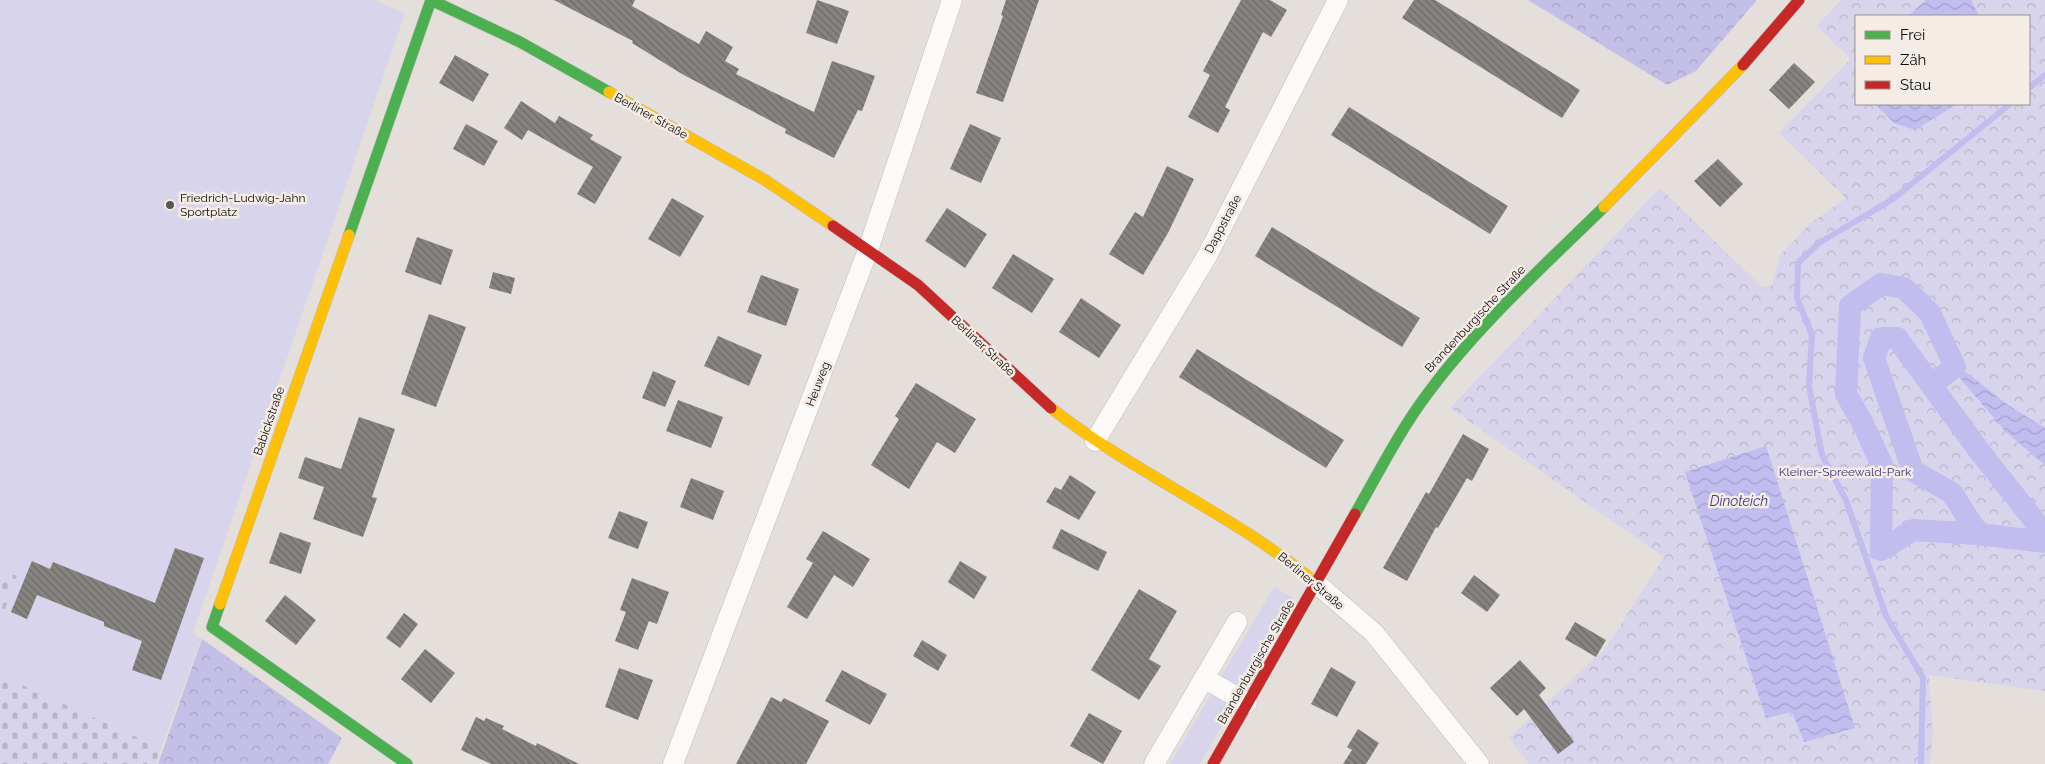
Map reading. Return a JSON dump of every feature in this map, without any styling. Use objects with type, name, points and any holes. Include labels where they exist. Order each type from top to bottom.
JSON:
[{"type":"street","name":"Berliner Straße","points":[[431,0],[520,42],[765,180],[918,285],[1052,409],[1095,440],[1286,558],[1374,633],[1479,764]]},
{"type":"street","name":"Babickstraße","points":[[407,764],[212,627],[431,0]]},
{"type":"street","name":"Heuweg","points":[[673,764],[868,250],[952,0]]},
{"type":"street","name":"Dappstraße","points":[[1095,440],[1207,256],[1338,0]]},
{"type":"street","name":"Brandenburgische Straße","points":[[1213,764],[1408,420],[1429,388],[1465,346],[1629,183],[1775,31],[1799,0]]},
{"type":"street","points":[[1154,764],[1237,622]]},
{"type":"street","points":[[1204,678],[1247,703]]},
{"type":"green space","name":"Friedrich-Ludwig-Jahn Sportplatz","points":[[0,0],[374,0],[405,13],[193,633],[201,639],[161,748],[0,675],[0,623],[16,576],[0,570]]},
{"type":"green space","points":[[1528,0],[1757,0],[1696,71],[1667,85]]},
{"type":"green space","name":"Kleiner-Spreewald-Park","points":[[1841,0],[2045,0],[2045,691],[1929,675],[1933,732],[1930,764],[1529,764],[1509,738],[1605,649],[1664,557],[1450,408],[1660,188],[1763,288],[1772,285],[1780,255],[1811,223],[1846,198],[1779,133],[1851,59],[1817,26]]},
{"type":"green space","points":[[0,570],[17,576],[0,623]]},
{"type":"green space","points":[[1274,587],[1293,598],[1200,764],[1170,764]]},
{"type":"green space","points":[[202,639],[342,738],[328,764],[158,764]]},
{"type":"green space","points":[[0,675],[161,748],[156,764],[0,764]]},
{"type":"water","points":[[1926,0],[1971,0],[1978,15],[1909,15]]},
{"type":"water","points":[[1876,105],[1955,105],[1915,130],[1894,123]]},
{"type":"water","points":[[1957,365],[2008,405],[2045,428],[2045,465],[2006,432],[1952,369]]},
{"type":"water","name":"Dinoteich","points":[[1766,446],[1855,728],[1804,742],[1792,712],[1766,718],[1685,472]]},
{"type":"building","points":[[554,0],[635,0],[632,6],[699,44],[706,31],[733,47],[725,61],[739,69],[736,74],[814,112],[832,61],[875,76],[862,111],[858,110],[834,158],[785,133],[786,129],[682,74],[632,43],[633,41]]},
{"type":"building","points":[[817,0],[849,11],[837,44],[806,33]]},
{"type":"building","points":[[1006,0],[1039,0],[1003,102],[976,93],[1003,16],[1001,15]]},
{"type":"building","points":[[1241,0],[1270,0],[1287,10],[1271,37],[1263,32],[1225,107],[1230,110],[1218,133],[1188,117],[1210,75],[1203,71]]},
{"type":"building","points":[[1414,0],[1435,0],[1580,90],[1562,118],[1402,18]]},
{"type":"building","points":[[455,55],[489,74],[473,102],[439,83]]},
{"type":"building","points":[[1794,63],[1815,82],[1789,109],[1769,90]]},
{"type":"building","points":[[521,101],[555,123],[559,116],[593,135],[590,139],[622,157],[595,204],[577,194],[593,167],[528,130],[522,140],[504,128]]},
{"type":"building","points":[[1349,107],[1508,206],[1490,234],[1331,135]]},
{"type":"building","points":[[466,124],[498,141],[484,166],[453,149]]},
{"type":"building","points":[[970,124],[1001,138],[981,183],[950,169]]},
{"type":"building","points":[[1718,159],[1743,184],[1720,207],[1694,181]]},
{"type":"building","points":[[1167,166],[1194,179],[1168,233],[1143,275],[1109,254],[1135,212],[1143,217]]},
{"type":"building","points":[[672,198],[704,216],[680,257],[648,239]]},
{"type":"building","points":[[947,208],[987,234],[965,268],[925,241]]},
{"type":"building","points":[[1272,227],[1420,318],[1402,347],[1255,256]]},
{"type":"building","points":[[417,237],[453,250],[441,285],[405,272]]},
{"type":"building","points":[[1013,254],[1054,279],[1032,313],[992,288]]},
{"type":"building","points":[[493,272],[515,278],[511,294],[489,288]]},
{"type":"building","points":[[761,275],[799,289],[786,326],[747,312]]},
{"type":"building","points":[[1081,298],[1121,325],[1099,358],[1059,332]]},
{"type":"building","points":[[429,314],[466,327],[436,407],[401,394]]},
{"type":"building","points":[[718,336],[762,355],[749,386],[704,366]]},
{"type":"building","points":[[1197,349],[1344,440],[1326,468],[1179,377]]},
{"type":"building","points":[[653,371],[676,381],[665,407],[642,398]]},
{"type":"building","points":[[916,383],[976,419],[955,453],[937,442],[909,489],[871,465],[899,419],[895,416]]},
{"type":"building","points":[[678,400],[723,417],[711,448],[666,431]]},
{"type":"building","points":[[359,417],[395,429],[372,497],[377,498],[363,537],[313,519],[324,487],[298,478],[305,457],[341,469]]},
{"type":"building","points":[[1463,434],[1489,449],[1472,481],[1467,478],[1438,528],[1436,527],[1407,581],[1383,568],[1426,492],[1429,494]]},
{"type":"building","points":[[1070,475],[1096,492],[1079,520],[1046,502],[1055,487],[1061,490]]},
{"type":"building","points":[[691,478],[724,491],[713,520],[680,507]]},
{"type":"building","points":[[619,511],[648,522],[638,549],[608,538]]},
{"type":"building","points":[[1061,529],[1107,552],[1098,571],[1052,548]]},
{"type":"building","points":[[823,531],[870,559],[853,587],[834,575],[807,619],[787,607],[813,563],[806,559]]},
{"type":"building","points":[[280,532],[311,543],[301,574],[269,563]]},
{"type":"building","points":[[175,548],[204,558],[161,680],[132,670],[142,641],[104,626],[104,622],[37,595],[27,619],[11,612],[32,561],[50,569],[53,562],[155,603]]},
{"type":"building","points":[[960,561],[987,577],[974,599],[948,582]]},
{"type":"building","points":[[1474,575],[1500,595],[1487,612],[1461,593]]},
{"type":"building","points":[[632,578],[669,592],[657,624],[649,621],[638,650],[615,641],[626,612],[620,610]]},
{"type":"building","points":[[1139,589],[1177,611],[1149,659],[1161,666],[1139,700],[1091,670]]},
{"type":"building","points":[[285,595],[316,620],[296,645],[265,621]]},
{"type":"building","points":[[404,613],[418,624],[400,648],[386,638]]},
{"type":"building","points":[[1575,622],[1606,640],[1596,657],[1565,639]]},
{"type":"building","points":[[922,640],[947,655],[938,671],[913,656]]},
{"type":"building","points":[[425,649],[455,673],[431,703],[401,679]]},
{"type":"building","points":[[1520,660],[1546,688],[1539,695],[1574,742],[1558,754],[1524,709],[1517,716],[1490,688]]},
{"type":"building","points":[[1331,667],[1356,682],[1337,717],[1311,704]]},
{"type":"building","points":[[619,668],[653,680],[638,720],[605,707]]},
{"type":"building","points":[[842,670],[887,694],[870,725],[825,701]]},
{"type":"building","points":[[771,697],[781,702],[784,698],[829,721],[806,764],[736,764]]},
{"type":"building","points":[[1089,713],[1122,731],[1103,764],[1070,746]]},
{"type":"building","points":[[476,717],[484,721],[486,718],[504,726],[502,729],[536,746],[537,743],[579,764],[491,764],[461,750]]},
{"type":"building","points":[[1358,729],[1379,743],[1366,764],[1343,764],[1352,750],[1347,747]]},
{"type":"waterway","points":[[2030,87],[2045,75]]},
{"type":"waterway","points":[[1921,764],[1923,678],[1886,616],[1846,500],[1822,455],[1809,386],[1812,335],[1797,298],[1798,263],[1819,243],[1893,199],[2009,105]]},
{"type":"waterway","points":[[1932,384],[1955,367],[1930,313],[1904,288],[1881,284],[1850,306],[1846,394],[1863,424],[1882,465],[1881,550],[1913,530],[1978,534],[2045,542]]},
{"type":"waterway","points":[[1978,534],[1952,493],[1913,471],[1874,358],[1881,338],[1897,338],[1980,452],[2045,534]]},
{"type":"traffic: fast","points":[[431,0],[520,42],[609,92]]},
{"type":"traffic: fast","points":[[349,235],[431,0]]},
{"type":"traffic: fast","points":[[1355,514],[1408,422],[1428,393],[1468,343],[1604,207]]},
{"type":"traffic: fast","points":[[220,604],[212,627],[407,764]]},
{"type":"traffic: slow","points":[[1604,207],[1743,65]]},
{"type":"traffic: slow","points":[[609,92],[765,180],[833,226]]},
{"type":"traffic: slow","points":[[220,604],[349,235]]},
{"type":"traffic: slow","points":[[1051,408],[1116,454],[1252,536],[1316,583]]},
{"type":"traffic: jam","points":[[1743,65],[1799,0]]},
{"type":"traffic: jam","points":[[833,226],[918,285],[1051,408]]},
{"type":"traffic: jam","points":[[1213,764],[1355,514]]},
{"type":"place","name":"Friedrich-Ludwig-Jahn Sportplatz","points":[[170,205]]}]
